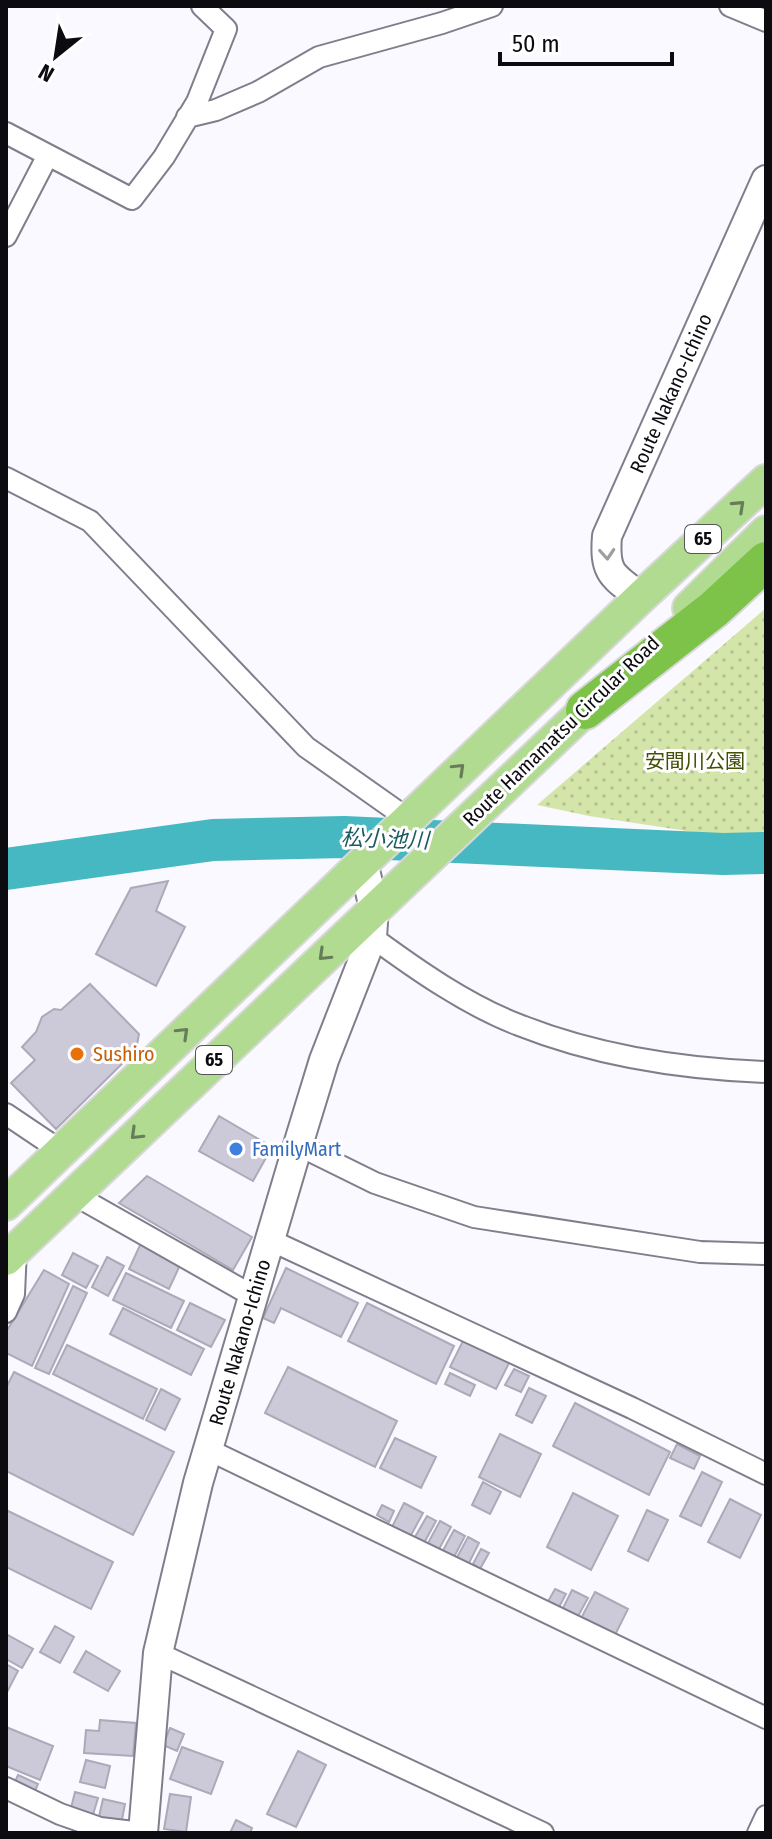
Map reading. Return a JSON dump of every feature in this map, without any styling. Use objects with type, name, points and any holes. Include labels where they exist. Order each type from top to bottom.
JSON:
[{"type":"highway","points":[[585,710],[714,609],[766,561]]},
{"type":"main road","name":"Route Nakano-Ichino","points":[[641,597],[611,575],[605,558],[607,536],[766,180]]},
{"type":"main road","name":"Route Hamamatsu Circular Road","points":[[6,1204],[766,481]]},
{"type":"main road","name":"Route Hamamatsu Circular Road","points":[[11,1254],[373,922],[422,863],[585,710],[766,532]]},
{"type":"main road","points":[[363,862],[373,922]]},
{"type":"main road","name":"Route Nakano-Ichino","points":[[142,1833],[158,1653],[207,1449],[324,1060],[373,922]]},
{"type":"street","points":[[6,133],[132,199],[164,157],[197,102],[226,29],[202,6]]},
{"type":"street","points":[[187,117],[216,110],[258,92],[319,57],[492,6]]},
{"type":"street","points":[[730,6],[766,21]]},
{"type":"street","points":[[6,236],[48,155]]},
{"type":"street","points":[[6,478],[90,521],[306,747],[406,821]]},
{"type":"street","points":[[373,922],[408,964],[517,1025],[585,1047],[707,1070],[766,1072]]},
{"type":"street","points":[[6,1114],[61,1151]]},
{"type":"street","points":[[298,1145],[375,1183],[474,1217],[700,1252],[766,1254]]},
{"type":"street","points":[[73,1194],[253,1296]]},
{"type":"street","points":[[270,1240],[632,1408],[766,1474]]},
{"type":"street","points":[[6,1312],[14,1294],[11,1254]]},
{"type":"street","points":[[207,1449],[766,1718]]},
{"type":"street","points":[[158,1653],[543,1833]]},
{"type":"street","points":[[6,1788],[60,1814],[100,1828],[142,1833]]},
{"type":"street","points":[[758,1833],[766,1816]]},
{"type":"green space","name":"安間川公園","points":[[766,608],[766,834],[700,833],[537,805]]},
{"type":"building","points":[[168,881],[156,911],[185,927],[156,986],[96,954],[131,888]]},
{"type":"building","points":[[90,984],[139,1034],[136,1050],[56,1129],[11,1083],[35,1060],[22,1047],[36,1032],[42,1017],[54,1009],[61,1010]]},
{"type":"building","name":"FamilyMart","points":[[219,1116],[272,1147],[253,1181],[199,1151]]},
{"type":"building","points":[[147,1176],[252,1237],[233,1270],[119,1203]]},
{"type":"building","points":[[141,1243],[181,1263],[169,1289],[129,1269]]},
{"type":"building","points":[[73,1253],[98,1266],[86,1288],[62,1275]]},
{"type":"building","points":[[107,1257],[124,1266],[108,1296],[92,1287]]},
{"type":"building","points":[[286,1268],[358,1303],[341,1337],[281,1308],[274,1323],[263,1318]]},
{"type":"building","points":[[44,1270],[69,1284],[32,1366],[6,1353],[6,1332]]},
{"type":"building","points":[[126,1273],[184,1301],[171,1328],[113,1300]]},
{"type":"building","points":[[73,1286],[87,1293],[49,1374],[35,1368]]},
{"type":"building","points":[[190,1303],[225,1320],[211,1347],[177,1330]]},
{"type":"building","points":[[367,1303],[454,1346],[436,1384],[348,1341]]},
{"type":"building","points":[[123,1308],[204,1349],[191,1375],[110,1334]]},
{"type":"building","points":[[463,1341],[509,1363],[496,1389],[450,1367]]},
{"type":"building","points":[[67,1345],[157,1389],[143,1419],[53,1374]]},
{"type":"building","points":[[288,1367],[397,1421],[375,1467],[265,1413]]},
{"type":"building","points":[[514,1369],[529,1376],[521,1392],[505,1385]]},
{"type":"building","points":[[14,1372],[174,1452],[133,1535],[6,1471],[6,1388]]},
{"type":"building","points":[[450,1373],[475,1385],[470,1396],[445,1384]]},
{"type":"building","points":[[529,1388],[546,1396],[532,1423],[516,1415]]},
{"type":"building","points":[[161,1389],[180,1399],[165,1430],[146,1420]]},
{"type":"building","points":[[575,1403],[670,1452],[649,1495],[553,1446]]},
{"type":"building","points":[[500,1434],[541,1454],[520,1497],[479,1477]]},
{"type":"building","points":[[395,1438],[436,1457],[421,1488],[380,1468]]},
{"type":"building","points":[[677,1444],[700,1456],[694,1469],[670,1458]]},
{"type":"building","points":[[702,1472],[722,1482],[701,1526],[680,1516]]},
{"type":"building","points":[[483,1482],[501,1492],[490,1514],[472,1505]]},
{"type":"building","points":[[573,1493],[618,1516],[591,1570],[547,1547]]},
{"type":"building","points":[[730,1499],[761,1515],[740,1558],[708,1542]]},
{"type":"building","points":[[404,1503],[423,1513],[410,1537],[392,1527]]},
{"type":"building","points":[[382,1505],[394,1511],[389,1522],[377,1515]]},
{"type":"building","points":[[6,1510],[113,1562],[91,1609],[6,1567]]},
{"type":"building","points":[[647,1510],[668,1520],[648,1561],[628,1551]]},
{"type":"building","points":[[427,1516],[436,1521],[424,1543],[415,1537]]},
{"type":"building","points":[[440,1521],[451,1527],[438,1551],[427,1545]]},
{"type":"building","points":[[454,1530],[465,1536],[453,1559],[441,1554]]},
{"type":"building","points":[[468,1537],[479,1543],[467,1567],[455,1561]]},
{"type":"building","points":[[481,1549],[489,1553],[480,1569],[473,1564]]},
{"type":"building","points":[[555,1589],[566,1594],[557,1611],[546,1605]]},
{"type":"building","points":[[572,1590],[588,1598],[576,1620],[561,1612]]},
{"type":"building","points":[[595,1592],[628,1609],[613,1639],[579,1622]]},
{"type":"building","points":[[55,1626],[74,1637],[60,1663],[40,1652]]},
{"type":"building","points":[[6,1634],[33,1649],[22,1668],[6,1659]]},
{"type":"building","points":[[86,1651],[120,1671],[108,1691],[74,1672]]},
{"type":"building","points":[[6,1664],[18,1671],[6,1694]]},
{"type":"building","points":[[100,1720],[136,1723],[133,1756],[84,1753],[86,1730],[99,1731]]},
{"type":"building","points":[[6,1727],[53,1746],[40,1780],[6,1766]]},
{"type":"building","points":[[170,1728],[184,1734],[177,1751],[163,1745]]},
{"type":"building","points":[[182,1747],[223,1762],[211,1794],[170,1779]]},
{"type":"building","points":[[298,1751],[326,1765],[296,1827],[267,1814]]},
{"type":"building","points":[[86,1760],[110,1766],[105,1788],[80,1782]]},
{"type":"building","points":[[18,1775],[38,1784],[33,1795],[13,1786]]},
{"type":"building","points":[[75,1792],[98,1798],[92,1818],[70,1812]]},
{"type":"building","points":[[170,1794],[191,1797],[186,1832],[164,1829]]},
{"type":"building","points":[[103,1799],[125,1804],[121,1825],[98,1821]]},
{"type":"building","points":[[236,1820],[252,1828],[250,1833],[230,1833]]},
{"type":"waterway","name":"松小池川","points":[[6,869],[213,840],[344,837],[723,854],[766,853]]},
{"type":"place","name":"Sushiro","points":[[77,1054]]},
{"type":"place","name":"FamilyMart","points":[[236,1149]]}]
